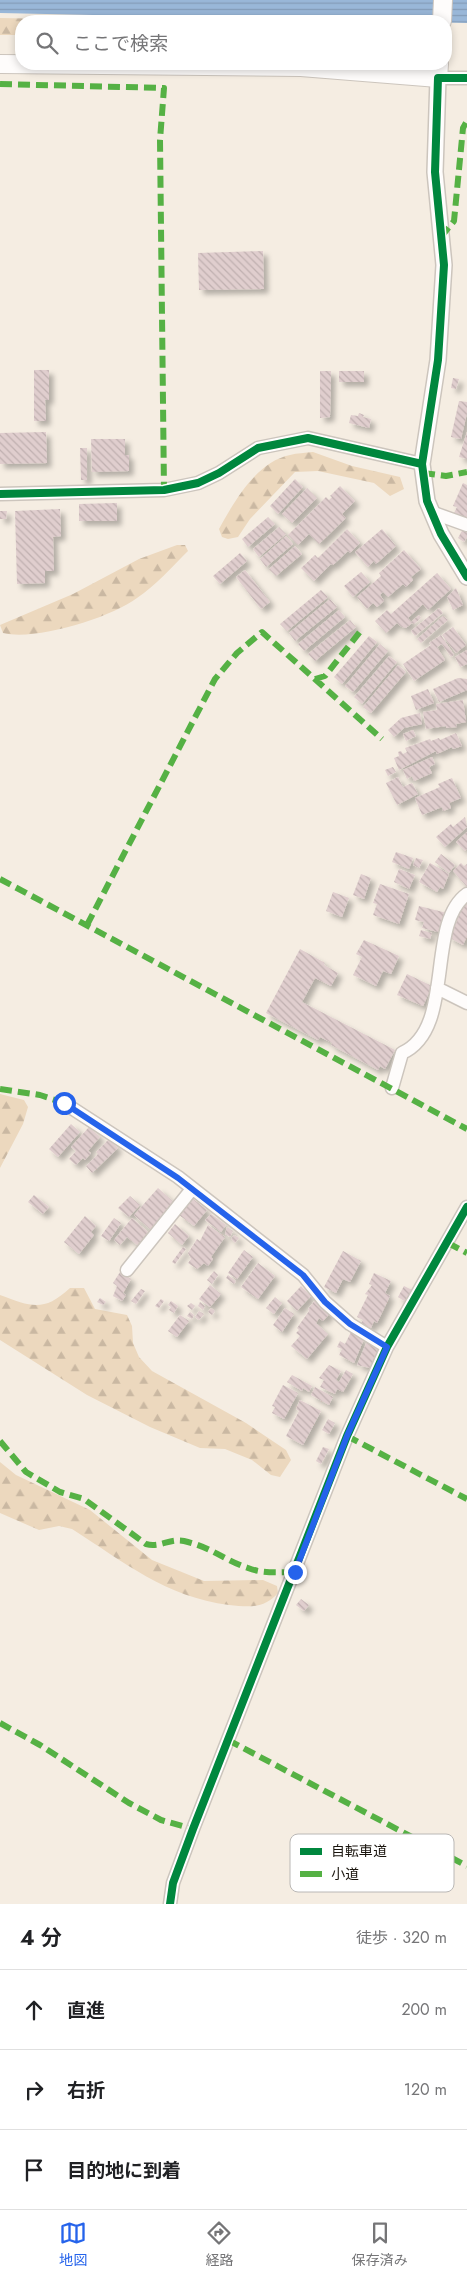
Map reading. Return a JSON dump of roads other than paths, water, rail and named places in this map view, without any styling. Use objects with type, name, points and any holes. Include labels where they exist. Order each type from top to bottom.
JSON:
[{"type":"main road","points":[[442,15],[443,0]]},
{"type":"main road","points":[[0,64],[15,64]]},
{"type":"main road","points":[[411,70],[438,71]]},
{"type":"street","points":[[467,78],[438,71],[435,172],[444,265],[438,360],[422,464],[427,502],[441,534],[467,577]]},
{"type":"street","points":[[0,494],[164,490],[198,483],[219,473],[258,448],[308,438],[422,464]]},
{"type":"street","points":[[432,512],[467,525]]},
{"type":"street","points":[[392,1088],[402,1053],[413,1048],[425,1035],[437,988],[449,919],[458,900],[467,894]]},
{"type":"street","points":[[437,988],[467,1003]]},
{"type":"street","points":[[64,1103],[192,1189],[303,1275],[325,1302],[350,1324],[387,1347]]},
{"type":"street","points":[[127,1270],[192,1189]]},
{"type":"street","points":[[170,1904],[173,1883],[193,1829],[347,1436],[387,1347],[467,1207]]},
{"type":"water","points":[[0,0],[467,0],[467,23],[452,23],[452,15],[93,15],[0,13]]}]
